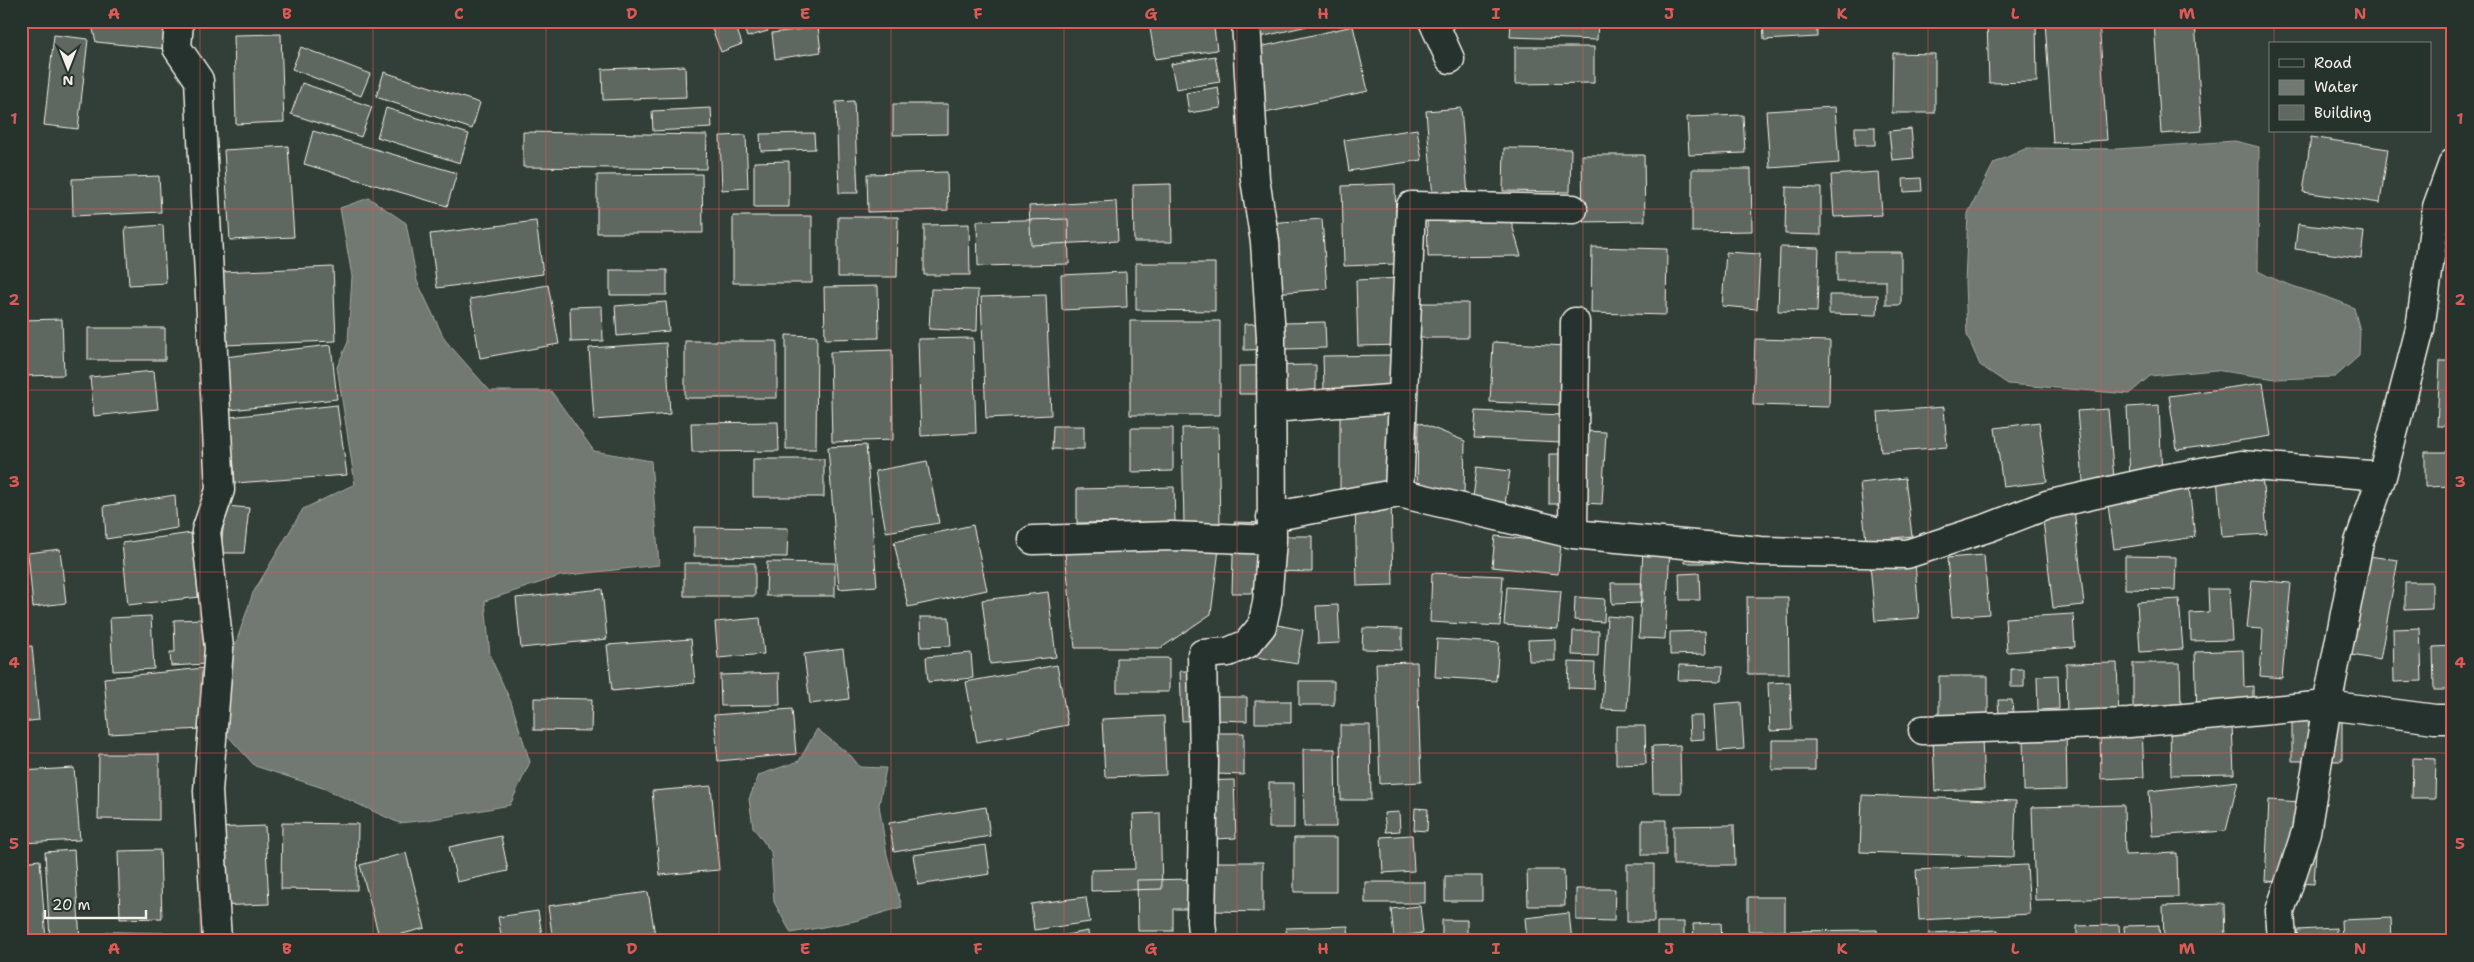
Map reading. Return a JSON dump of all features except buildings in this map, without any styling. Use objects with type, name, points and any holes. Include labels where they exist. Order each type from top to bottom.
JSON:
[{"type":"street","points":[[179,21],[177,48],[199,80],[220,490],[206,531],[219,648],[208,791],[217,941]]},
{"type":"street","points":[[1203,941],[1201,922],[1204,763],[1202,654],[1228,652],[1247,644],[1262,626],[1267,603],[1272,529],[1271,337],[1265,242],[1255,179],[1246,21]]},
{"type":"street","points":[[1433,21],[1450,59]]},
{"type":"street","points":[[2282,941],[2280,910],[2306,832],[2327,705],[2359,542],[2382,476],[2420,329],[2437,207],[2453,163]]},
{"type":"street","points":[[1399,493],[1412,206],[1573,208]]},
{"type":"street","points":[[1573,534],[1575,322]]},
{"type":"street","points":[[1272,408],[1403,398]]},
{"type":"street","points":[[1034,540],[1172,536],[1272,529],[1399,493],[1573,534],[1761,551],[1908,554],[1990,527],[2047,505],[2168,478],[2241,465],[2382,476]]},
{"type":"street","points":[[1923,730],[2130,723],[2327,705],[2453,719]]},
{"type":"water","points":[[2235,141],[2259,147],[2258,271],[2281,282],[2354,308],[2360,331],[2359,356],[2335,377],[2276,379],[2215,370],[2150,376],[2129,394],[2008,384],[1980,365],[1967,335],[1965,283],[1968,213],[1994,163],[2027,148],[2116,149]]},
{"type":"water","points":[[369,198],[406,223],[417,281],[445,340],[490,391],[551,391],[594,451],[651,461],[659,565],[560,576],[485,601],[490,656],[511,702],[530,762],[510,805],[428,820],[399,823],[323,788],[255,766],[218,725],[232,654],[253,593],[303,509],[355,484],[337,367],[348,342],[352,276],[340,208]]},
{"type":"water","points":[[817,729],[851,756],[860,767],[886,768],[879,805],[887,855],[902,907],[855,921],[791,933],[774,902],[771,852],[753,827],[749,799],[759,775],[799,761]]}]
